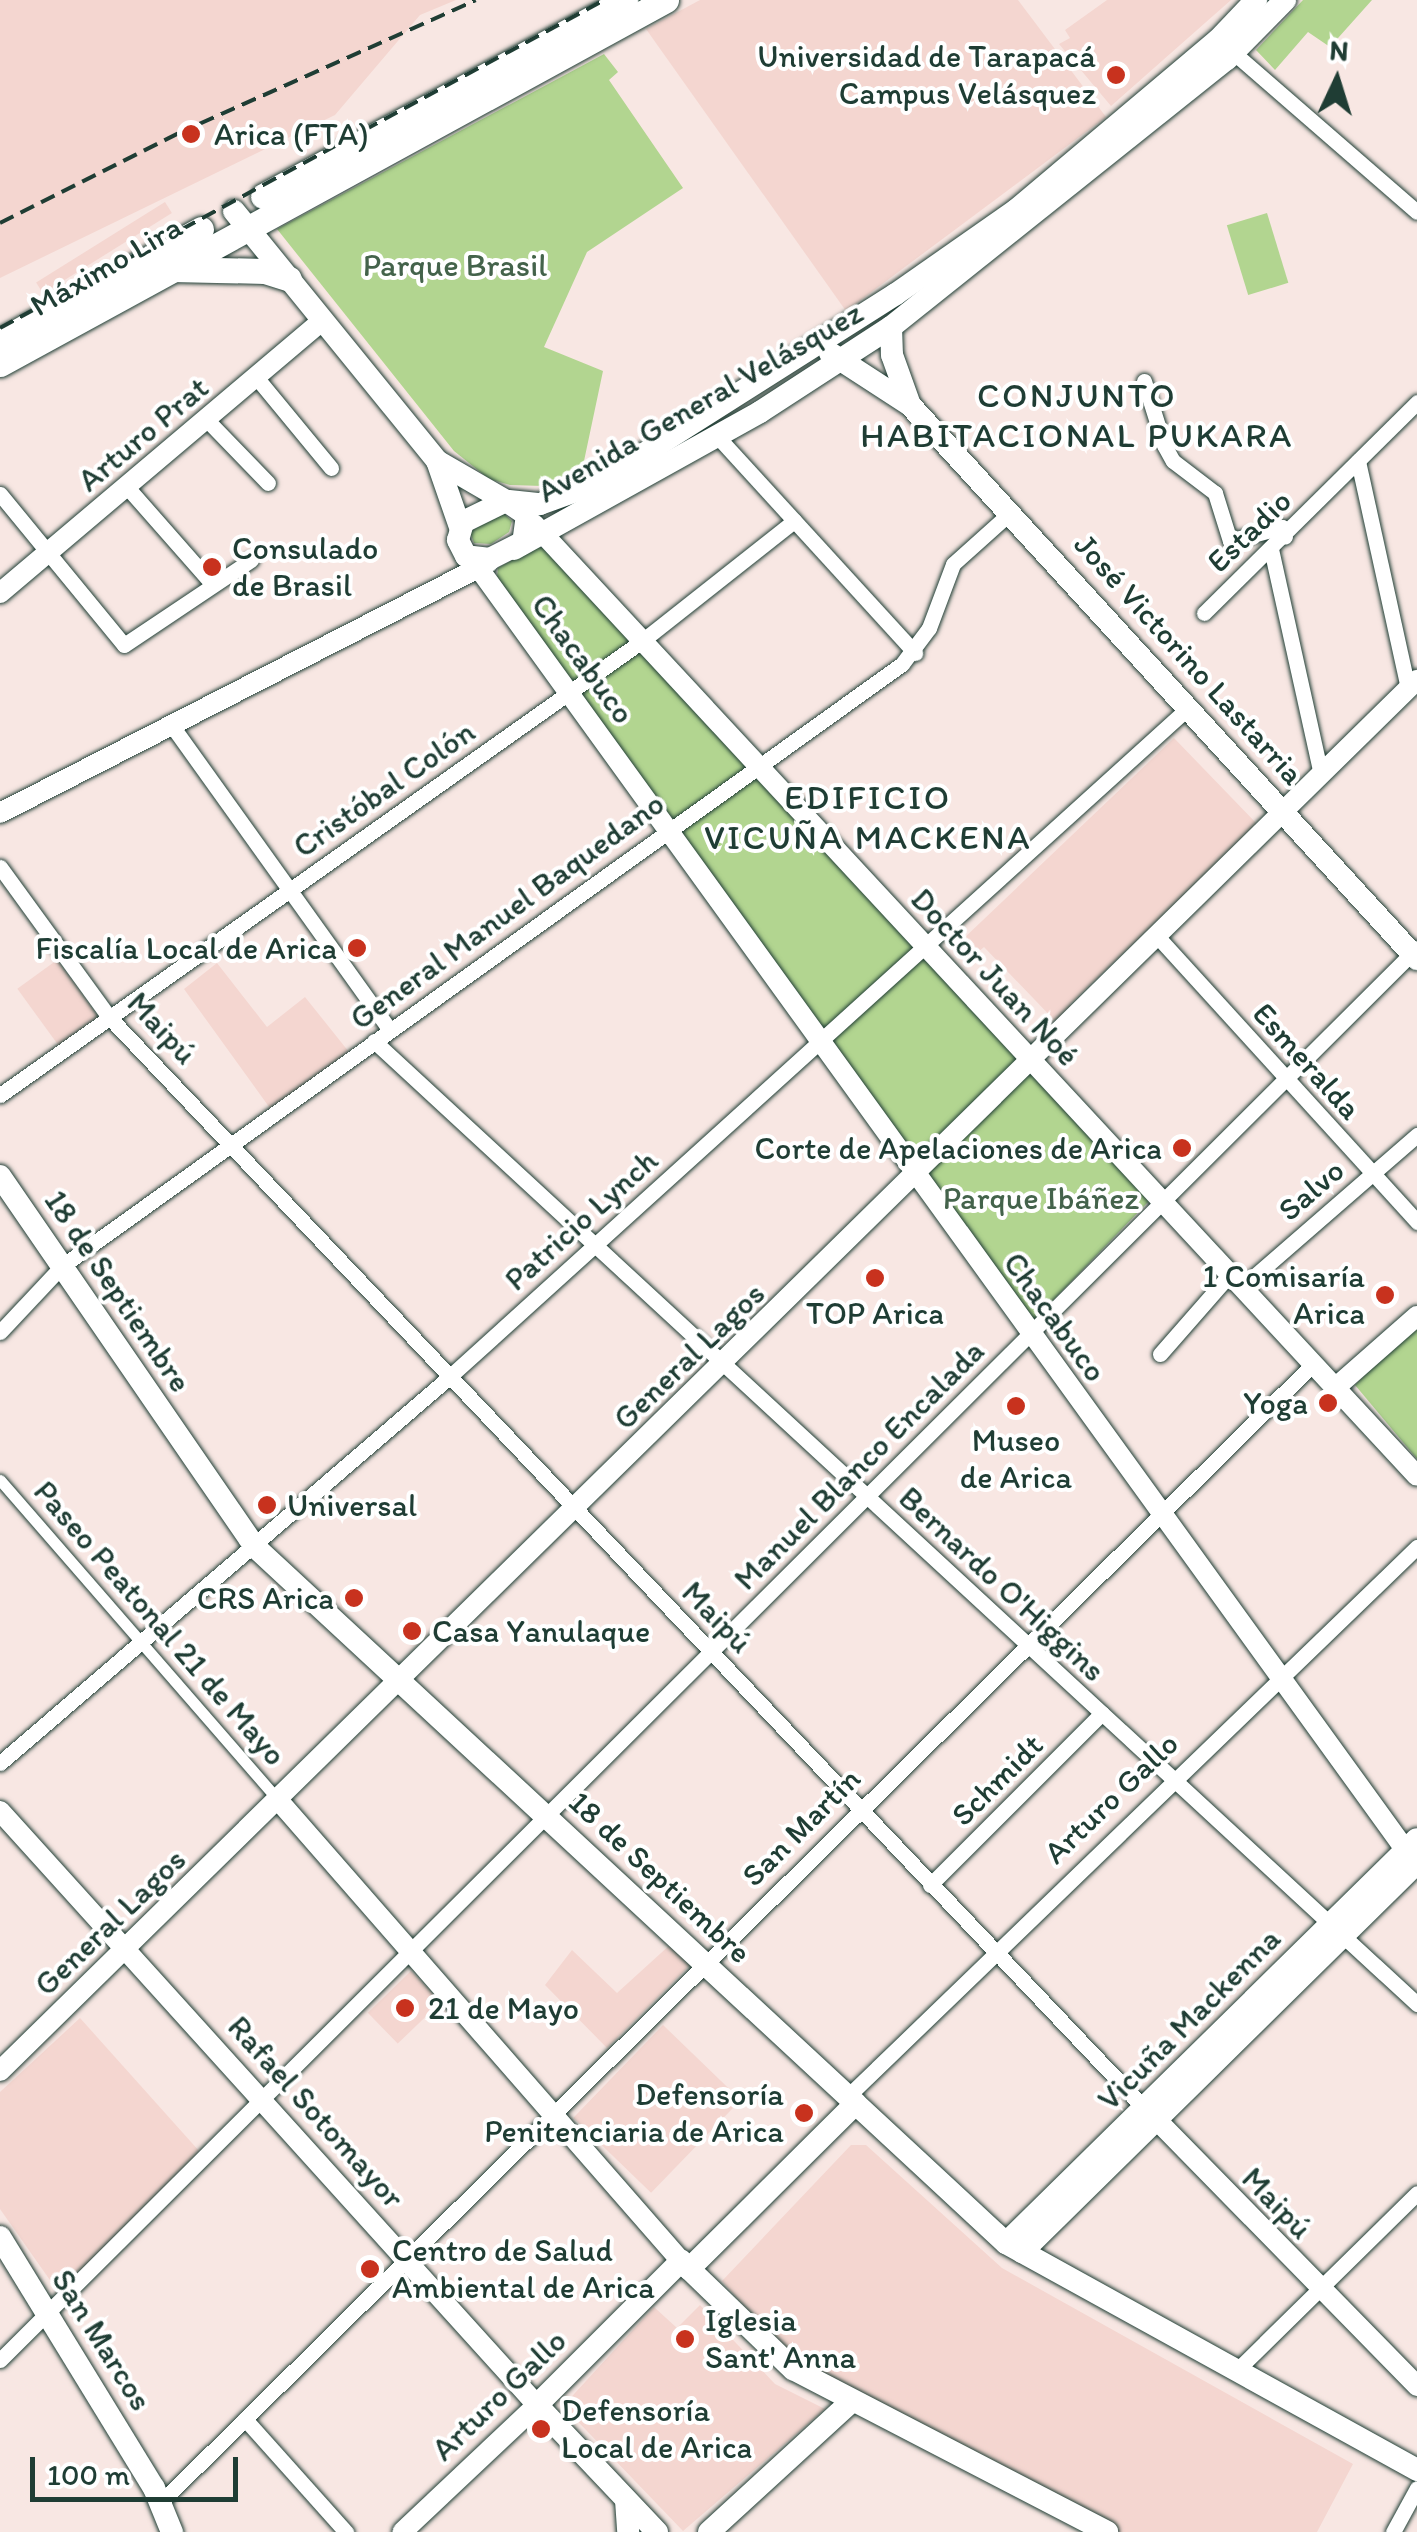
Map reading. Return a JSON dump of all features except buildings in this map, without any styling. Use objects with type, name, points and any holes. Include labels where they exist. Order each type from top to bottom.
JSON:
[{"type":"main road","points":[[475,564],[460,546],[460,527],[437,461],[239,218],[623,9],[666,0]]},
{"type":"main road","name":"Avenida General Velásquez","points":[[475,564],[507,553],[535,526],[717,436],[1016,210],[1218,41],[1256,0]]},
{"type":"main road","name":"Avenida General Velásquez","points":[[508,501],[540,504],[598,484],[828,352],[891,327],[1234,54],[1285,0]]},
{"type":"main road","name":"Máximo Lira","points":[[0,364],[166,269],[239,218]]},
{"type":"main road","name":"Máximo Lira","points":[[0,340],[239,218]]},
{"type":"main road","points":[[166,269],[266,271],[290,279]]},
{"type":"main road","name":"José Victorino Lastarria","points":[[891,327],[892,356],[910,404]]},
{"type":"main road","name":"José Victorino Lastarria","points":[[828,352],[910,404],[1012,510],[1415,953]]},
{"type":"main road","points":[[437,461],[508,501],[535,526]]},
{"type":"main road","points":[[460,527],[484,507],[508,501]]},
{"type":"main road","name":"18 de Septiembre","points":[[0,1176],[254,1546],[1014,2247],[1417,2470]]},
{"type":"main road","name":"Vicuña Mackenna","points":[[1014,2247],[1414,1857]]},
{"type":"main road","name":"Arturo Gallo","points":[[537,2404],[685,2265],[852,2099]]},
{"type":"main road","name":"San Marcos","points":[[0,2237],[162,2502],[172,2532]]},
{"type":"main road","points":[[685,2265],[770,2352],[852,2401],[1107,2532]]},
{"type":"main road","points":[[709,2532],[852,2401]]},
{"type":"main road","name":"Rafael Sotomayor","points":[[537,2404],[656,2532]]},
{"type":"main road","points":[[626,2500],[628,2532]]},
{"type":"street","points":[[1234,54],[1417,212]]},
{"type":"street","name":"Arturo Prat","points":[[0,593],[323,320]]},
{"type":"street","points":[[256,377],[331,468]]},
{"type":"street","points":[[1144,381],[1164,445],[1173,461],[1216,493],[1230,542],[1282,527],[1285,537]]},
{"type":"street","name":"Estadio","points":[[1204,613],[1285,537],[1417,402]]},
{"type":"street","points":[[206,419],[268,483]]},
{"type":"street","points":[[717,436],[915,654],[954,564],[1012,510]]},
{"type":"street","points":[[1358,460],[1413,684]]},
{"type":"street","points":[[127,487],[213,585]]},
{"type":"street","points":[[0,494],[45,555],[124,644],[252,560]]},
{"type":"street","name":"Cristóbal Colón","points":[[0,1095],[642,641],[794,521]]},
{"type":"street","name":"Doctor Juan Noé","points":[[535,526],[1417,1476]]},
{"type":"street","points":[[1271,549],[1321,775]]},
{"type":"street","points":[[0,813],[475,564]]},
{"type":"street","name":"Chacabuco","points":[[475,564],[913,1178],[1414,1857]]},
{"type":"street","name":"General Manuel Baquedano","points":[[0,1332],[62,1266],[915,654]]},
{"type":"street","name":"General Lagos","points":[[0,2071],[1413,684]]},
{"type":"street","name":"Patricio Lynch","points":[[0,1762],[448,1378],[1188,706]]},
{"type":"street","points":[[170,723],[390,1030]]},
{"type":"street","name":"Maipú","points":[[0,867],[108,1017],[995,1955],[1318,2290],[1417,2386]]},
{"type":"street","name":"Esmeralda","points":[[1157,936],[1417,1222]]},
{"type":"street","name":"Manuel Blanco Encalada","points":[[0,2360],[1415,953]]},
{"type":"street","name":"Bernardo O'Higgins","points":[[374,1041],[1417,2004]]},
{"type":"street","name":"Salvo","points":[[1160,1354],[1236,1281],[1417,1135]]},
{"type":"street","points":[[1335,1388],[1417,1316]]},
{"type":"street","name":"San Martín","points":[[162,2502],[1026,1642],[1313,1364]]},
{"type":"street","name":"Paseo Peatonal 21 de Mayo","points":[[0,1480],[138,1645],[279,1801]]},
{"type":"street","name":"Arturo Gallo","points":[[852,2099],[995,1955],[1417,1547]]},
{"type":"street","name":"Schmidt","points":[[930,1885],[1102,1713]]},
{"type":"street","points":[[279,1801],[685,2265]]},
{"type":"street","name":"Rafael Sotomayor","points":[[0,1811],[537,2404]]},
{"type":"street","points":[[1237,2370],[1417,2193]]},
{"type":"street","name":"Arturo Gallo","points":[[402,2532],[537,2404]]},
{"type":"street","points":[[245,2419],[346,2532]]},
{"type":"street","points":[[1394,2532],[1417,2488]]},
{"type":"shaded area","points":[[0,0],[456,0],[420,15],[335,115],[0,278]]},
{"type":"shaded area","points":[[700,0],[1018,0],[1106,117],[846,311],[646,29]]},
{"type":"shaded area","name":"Universidad de Tarapacá Campus Velásquez","points":[[1107,0],[1231,0],[1111,106],[1059,44],[1070,38],[1065,30]]},
{"type":"shaded area","points":[[165,202],[172,213],[43,294],[36,283]]},
{"type":"shaded area","points":[[1174,738],[1258,825],[1070,1004],[1074,1009],[1058,1024],[984,947],[976,954],[962,940]]},
{"type":"shaded area","points":[[57,960],[99,1018],[60,1047],[17,989]]},
{"type":"shaded area","points":[[217,963],[267,1027],[305,997],[349,1052],[272,1111],[184,989]]},
{"type":"shaded area","points":[[672,1943],[691,1964],[607,2048],[545,1985],[572,1950],[617,1993]]},
{"type":"shaded area","name":"21 de Mayo","points":[[411,1971],[441,2002],[398,2044],[368,2013]]},
{"type":"shaded area","points":[[80,2018],[200,2152],[59,2293],[0,2209],[0,2092]]},
{"type":"shaded area","points":[[663,2025],[741,2100],[651,2193],[573,2118]]},
{"type":"shaded area","points":[[851,2145],[866,2145],[1002,2268],[1353,2464],[1317,2532],[1092,2532],[822,2382],[772,2339],[722,2281]]},
{"type":"shaded area","points":[[700,2305],[775,2384],[825,2409],[683,2531],[563,2406],[654,2307],[677,2328]]},
{"type":"green space","points":[[1303,0],[1372,0],[1330,47],[1308,32],[1275,70],[1256,50]]},
{"type":"green space","name":"Parque Brasil","points":[[604,54],[618,72],[609,80],[683,188],[587,252],[544,347],[603,371],[584,461],[566,478],[543,486],[510,485],[489,479],[454,451],[277,229]]},
{"type":"green space","points":[[1267,213],[1288,283],[1248,295],[1227,225]]},
{"type":"green space","points":[[502,512],[512,521],[509,532],[491,544],[474,543],[470,532]]},
{"type":"green space","name":"Parque Ibáñez","points":[[535,547],[544,548],[1149,1201],[1034,1320],[497,577],[498,568]]},
{"type":"green space","points":[[1417,1323],[1417,1459],[1355,1385]]},
{"type":"railway","points":[[0,223],[179,133],[476,0]]},
{"type":"railway","points":[[0,328],[604,0]]},
{"type":"place","name":"Universidad de Tarapacá Campus Velásquez","points":[[1116,75]]},
{"type":"place","name":"Arica (FTA)","points":[[191,134]]},
{"type":"place","name":"Consulado de Brasil","points":[[212,567]]},
{"type":"place","name":"Fiscalía Local de Arica","points":[[357,948]]},
{"type":"place","name":"Corte de Apelaciones de Arica","points":[[1182,1148]]},
{"type":"place","name":"TOP Arica","points":[[875,1278]]},
{"type":"place","name":"1 Comisaría Arica","points":[[1385,1295]]},
{"type":"place","name":"Yoga","points":[[1328,1403]]},
{"type":"place","name":"Museo de Arica","points":[[1016,1406]]},
{"type":"place","name":"Universal","points":[[267,1505]]},
{"type":"place","name":"CRS Arica","points":[[354,1598]]},
{"type":"place","name":"Casa Yanulaque","points":[[412,1631]]},
{"type":"place","name":"21 de Mayo","points":[[405,2008]]},
{"type":"place","name":"Defensoría Penitenciaria de Arica","points":[[804,2113]]},
{"type":"place","name":"Centro de Salud Ambiental de Arica","points":[[370,2269]]},
{"type":"place","name":"Iglesia Sant' Anna","points":[[685,2339]]},
{"type":"place","name":"Defensoría Local de Arica","points":[[541,2429]]},
{"type":"district","name":"CONJUNTO HABITACIONAL PUKARA","points":[[1077,415]]},
{"type":"district","name":"EDIFICIO VICUÑA MACKENA","points":[[868,817]]}]
